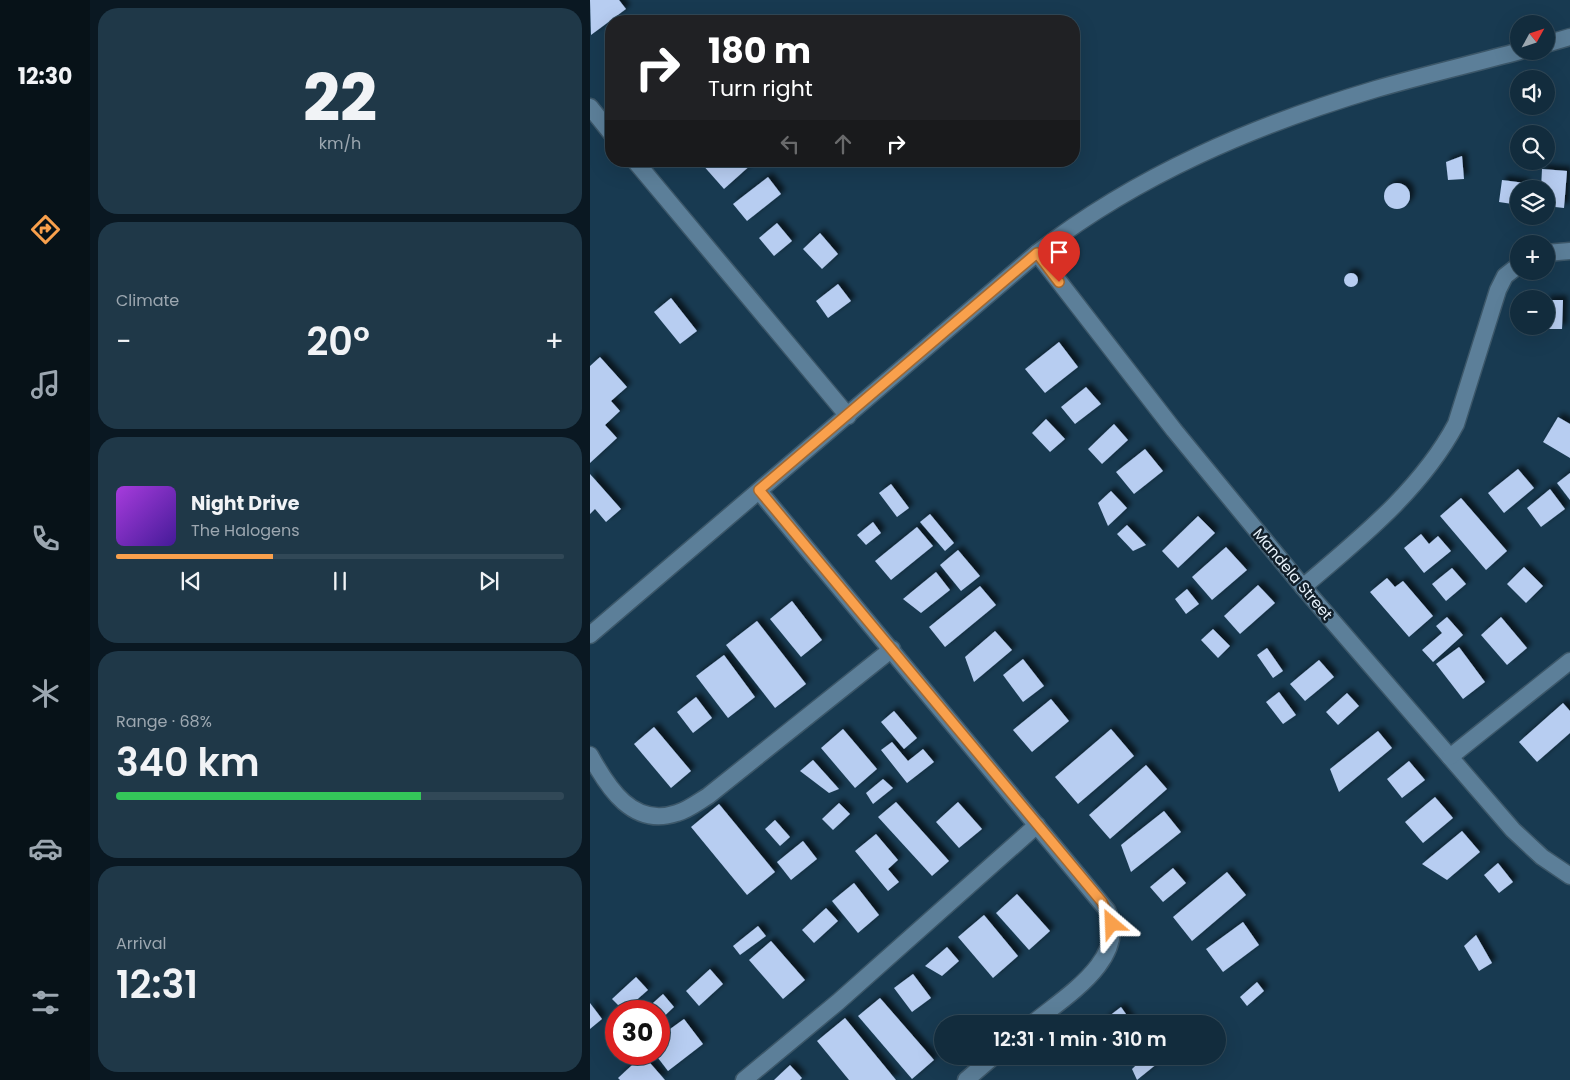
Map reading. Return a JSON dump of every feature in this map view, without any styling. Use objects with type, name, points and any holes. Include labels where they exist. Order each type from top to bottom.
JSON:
[{"type":"street","points":[[1555,41],[1570,37]]},
{"type":"street","points":[[590,635],[1037,253],[1086,217],[1180,163],[1262,128],[1367,92],[1510,54]]},
{"type":"street","points":[[590,108],[605,126]]},
{"type":"street","points":[[640,167],[848,416]]},
{"type":"street","points":[[1555,252],[1570,251]]},
{"type":"street","name":"Mandela Street","points":[[1037,253],[1174,430],[1303,587],[1527,845],[1570,876]]},
{"type":"street","points":[[1303,587],[1423,475],[1447,442],[1456,424],[1498,290],[1505,276],[1510,272]]},
{"type":"street","points":[[759,490],[1102,902],[1112,924],[1107,954],[1100,965],[1042,1015]]},
{"type":"street","points":[[590,755],[613,792],[634,810],[646,815],[677,813],[708,796],[892,649]]},
{"type":"street","points":[[1450,757],[1570,661]]},
{"type":"street","points":[[744,1080],[838,1002],[1037,825]]},
{"type":"street","points":[[966,1080],[984,1065]]},
{"type":"building","points":[[590,0],[619,0],[626,9],[618,15],[605,15],[605,25],[591,35]]},
{"type":"building","points":[[1462,156],[1464,179],[1448,180],[1446,162]]},
{"type":"building","points":[[705,167],[749,167],[724,189]]},
{"type":"building","points":[[1542,170],[1567,171],[1564,208],[1555,207],[1555,180],[1541,180]]},
{"type":"building","points":[[768,177],[781,194],[747,221],[733,204]]},
{"type":"building","points":[[1502,180],[1510,181],[1510,204],[1499,202]]},
{"type":"building","points":[[1397,183],[1406,187],[1410,196],[1406,205],[1397,209],[1388,205],[1384,196],[1388,187]]},
{"type":"building","points":[[777,223],[792,241],[774,256],[759,238]]},
{"type":"building","points":[[820,233],[838,254],[822,269],[803,249]]},
{"type":"building","points":[[1348,273],[1354,273],[1358,280],[1354,287],[1348,287],[1344,283],[1344,277]]},
{"type":"building","points":[[838,284],[851,301],[828,318],[816,301]]},
{"type":"building","points":[[671,298],[697,331],[680,344],[654,312]]},
{"type":"building","points":[[1555,300],[1563,300],[1562,329],[1555,329]]},
{"type":"building","points":[[1059,342],[1078,367],[1045,393],[1025,369]]},
{"type":"building","points":[[600,357],[627,387],[611,401],[620,411],[605,425],[617,438],[590,463],[590,366]]},
{"type":"building","points":[[1086,387],[1101,404],[1075,424],[1061,407]]},
{"type":"building","points":[[1558,417],[1570,424],[1570,458],[1543,442]]},
{"type":"building","points":[[1046,419],[1065,439],[1050,452],[1032,433]]},
{"type":"building","points":[[1114,424],[1128,440],[1102,464],[1088,449]]},
{"type":"building","points":[[1145,449],[1163,471],[1134,494],[1116,472]]},
{"type":"building","points":[[1518,469],[1534,488],[1504,513],[1488,493]]},
{"type":"building","points":[[1570,473],[1570,500],[1557,483]]},
{"type":"building","points":[[590,474],[621,509],[606,522],[595,509],[590,514]]},
{"type":"building","points":[[891,484],[909,508],[897,517],[879,493]]},
{"type":"building","points":[[1550,489],[1565,509],[1541,527],[1527,508]]},
{"type":"building","points":[[1111,491],[1127,508],[1108,526],[1098,503]]},
{"type":"building","points":[[1461,498],[1507,551],[1486,570],[1440,516]]},
{"type":"building","points":[[930,514],[954,543],[945,551],[920,522]]},
{"type":"building","points":[[1198,516],[1215,533],[1178,568],[1162,551]]},
{"type":"building","points":[[873,522],[881,533],[866,545],[857,535]]},
{"type":"building","points":[[1127,525],[1146,545],[1133,551],[1117,534]]},
{"type":"building","points":[[917,527],[933,546],[891,580],[875,561]]},
{"type":"building","points":[[1421,534],[1429,544],[1438,536],[1451,551],[1424,573],[1404,548]]},
{"type":"building","points":[[1226,547],[1247,570],[1212,600],[1192,577]]},
{"type":"building","points":[[958,550],[980,576],[961,591],[940,565]]},
{"type":"building","points":[[1524,567],[1543,586],[1526,603],[1507,584]]},
{"type":"building","points":[[1452,568],[1466,584],[1446,601],[1432,584]]},
{"type":"building","points":[[936,572],[950,590],[921,613],[903,599]]},
{"type":"building","points":[[1387,578],[1395,587],[1403,581],[1433,616],[1409,637],[1370,592]]},
{"type":"building","points":[[1258,585],[1275,603],[1240,634],[1224,616]]},
{"type":"building","points":[[980,586],[996,605],[945,647],[929,627]]},
{"type":"building","points":[[1187,589],[1199,604],[1186,614],[1175,599]]},
{"type":"building","points":[[792,601],[822,640],[801,657],[770,619]]},
{"type":"building","points":[[1447,617],[1463,635],[1433,662],[1422,650],[1442,633],[1436,626]]},
{"type":"building","points":[[1501,617],[1527,648],[1507,665],[1481,635]]},
{"type":"building","points":[[757,621],[806,684],[775,708],[726,645]]},
{"type":"building","points":[[1213,629],[1230,646],[1218,658],[1201,640]]},
{"type":"building","points":[[995,631],[1012,650],[974,682],[965,657]]},
{"type":"building","points":[[1459,647],[1485,682],[1463,699],[1436,664]]},
{"type":"building","points":[[1267,648],[1283,671],[1273,678],[1257,655]]},
{"type":"building","points":[[724,655],[755,697],[728,718],[696,676]]},
{"type":"building","points":[[1023,659],[1044,686],[1023,702],[1003,675]]},
{"type":"building","points":[[1319,660],[1334,677],[1305,701],[1290,684]]},
{"type":"building","points":[[1279,692],[1296,715],[1283,724],[1266,702]]},
{"type":"building","points":[[1347,693],[1359,706],[1338,725],[1326,712]]},
{"type":"building","points":[[696,697],[712,718],[693,733],[677,712]]},
{"type":"building","points":[[1051,699],[1069,721],[1032,752],[1013,730]]},
{"type":"building","points":[[1563,703],[1570,711],[1570,733],[1537,762],[1519,742]]},
{"type":"building","points":[[894,711],[917,738],[904,749],[881,722]]},
{"type":"building","points":[[654,727],[691,771],[671,788],[634,744]]},
{"type":"building","points":[[843,729],[877,769],[855,788],[821,748]]},
{"type":"building","points":[[1111,729],[1134,756],[1078,804],[1055,777]]},
{"type":"building","points":[[1378,731],[1392,748],[1339,792],[1330,769]]},
{"type":"building","points":[[892,742],[908,761],[923,749],[934,762],[907,783],[881,750]]},
{"type":"building","points":[[813,760],[839,789],[829,793],[800,771]]},
{"type":"building","points":[[1409,761],[1425,780],[1402,798],[1387,779]]},
{"type":"building","points":[[1146,765],[1167,789],[1110,839],[1089,815]]},
{"type":"building","points":[[883,779],[893,788],[873,804],[866,793]]},
{"type":"building","points":[[1435,797],[1453,818],[1423,843],[1405,822]]},
{"type":"building","points":[[896,802],[949,861],[932,876],[878,817]]},
{"type":"building","points":[[958,802],[982,829],[959,848],[936,822]]},
{"type":"building","points":[[839,803],[850,814],[833,830],[822,819]]},
{"type":"building","points":[[719,804],[775,872],[747,895],[691,827]]},
{"type":"building","points":[[1164,811],[1181,832],[1131,872],[1121,845]]},
{"type":"building","points":[[775,820],[790,837],[780,846],[765,829]]},
{"type":"building","points":[[1462,831],[1480,852],[1447,880],[1422,864]]},
{"type":"building","points":[[876,834],[898,860],[888,869],[899,882],[888,891],[855,851]]},
{"type":"building","points":[[803,841],[817,859],[791,880],[777,862]]},
{"type":"building","points":[[1498,863],[1513,882],[1499,893],[1484,875]]},
{"type":"building","points":[[1173,868],[1186,883],[1163,902],[1150,887]]},
{"type":"building","points":[[1227,872],[1246,895],[1192,941],[1173,917]]},
{"type":"building","points":[[854,883],[879,915],[858,933],[832,901]]},
{"type":"building","points":[[1017,894],[1050,931],[1029,950],[996,913]]},
{"type":"building","points":[[826,908],[838,921],[814,943],[802,930]]},
{"type":"building","points":[[984,915],[1018,956],[993,978],[958,937]]},
{"type":"building","points":[[1243,922],[1259,945],[1223,972],[1206,949]]},
{"type":"building","points":[[758,926],[766,936],[740,955],[733,946]]},
{"type":"building","points":[[1476,935],[1492,963],[1479,971],[1464,946]]},
{"type":"building","points":[[771,941],[805,980],[783,999],[749,960]]},
{"type":"building","points":[[947,947],[959,961],[942,976],[925,966]]},
{"type":"building","points":[[710,969],[723,984],[699,1006],[686,991]]},
{"type":"building","points":[[913,974],[931,998],[912,1012],[894,988]]},
{"type":"building","points":[[636,977],[648,990],[637,1000],[612,999]]},
{"type":"building","points":[[1257,982],[1264,991],[1247,1006],[1240,997]]},
{"type":"building","points":[[663,994],[668,1000],[656,1000]]},
{"type":"building","points":[[880,998],[934,1060],[912,1079],[858,1016]]},
{"type":"building","points":[[670,1002],[674,1007],[670,1011]]},
{"type":"building","points":[[590,1003],[602,1019],[590,1029]]},
{"type":"building","points":[[1121,1007],[1127,1015],[1111,1015]]},
{"type":"building","points":[[845,1018],[896,1080],[849,1080],[817,1041]]},
{"type":"building","points":[[684,1019],[703,1044],[668,1071],[663,1065],[670,1065],[670,1029]]},
{"type":"building","points":[[632,1065],[652,1065],[665,1080],[620,1080],[618,1078]]},
{"type":"building","points":[[790,1065],[802,1078],[800,1080],[774,1080]]},
{"type":"building","points":[[1136,1065],[1156,1065],[1137,1080],[1132,1069]]},
{"type":"route","points":[[1059,282],[1037,253],[759,490],[1102,902],[1111,918],[1112,924]]}]
